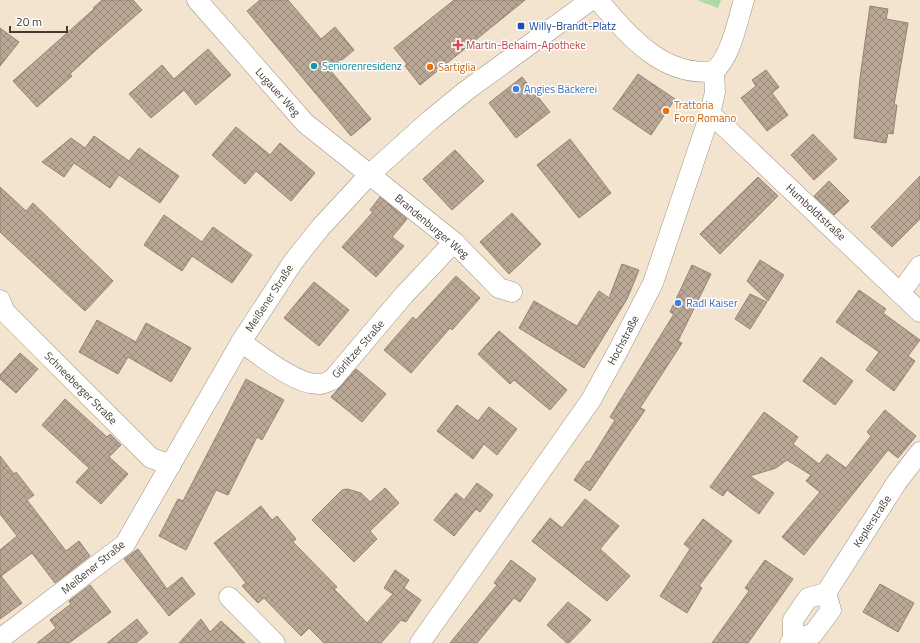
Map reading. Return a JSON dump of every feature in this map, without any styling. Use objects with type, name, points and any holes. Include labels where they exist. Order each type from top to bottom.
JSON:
[{"type":"street","name":"Lugauer Weg","points":[[197,0],[305,123],[369,175]]},
{"type":"street","name":"Meißener Straße","points":[[0,639],[125,544],[241,342],[293,262],[320,228],[369,175],[428,121],[467,90],[591,0]]},
{"type":"street","points":[[598,0],[629,37],[641,47],[658,58],[683,69],[701,73],[714,72],[721,65],[726,55],[744,0]]},
{"type":"street","name":"Hochstraße","points":[[420,643],[591,400],[653,283],[710,114],[715,92],[714,72]]},
{"type":"street","name":"Humboldtstraße","points":[[710,114],[901,292],[920,312]]},
{"type":"street","name":"Brandenburger Weg","points":[[369,175],[454,242],[499,288],[512,292]]},
{"type":"street","name":"Görlitzer Straße","points":[[241,342],[293,377],[309,383],[320,384],[332,380],[404,295],[454,242]]},
{"type":"street","points":[[901,292],[920,266]]},
{"type":"street","name":"Schneeberger Straße","points":[[0,300],[5,312],[151,458],[171,465]]},
{"type":"street","name":"Keplerstraße","points":[[792,641],[813,634],[831,610],[826,593],[897,482],[920,452]]},
{"type":"street","points":[[229,597],[275,643]]},
{"type":"green space","points":[[697,0],[721,0],[718,8]]},
{"type":"building","points":[[102,0],[133,0],[142,10],[70,74],[72,76],[37,107],[13,81],[94,9],[93,8]]},
{"type":"building","name":"Seniorenresidenz","points":[[260,0],[288,0],[321,39],[335,27],[354,50],[330,70],[371,119],[351,136],[247,11]]},
{"type":"building","points":[[454,0],[525,0],[420,85],[405,66],[407,64],[394,48]]},
{"type":"building","points":[[870,6],[888,9],[886,19],[908,23],[894,105],[897,105],[893,134],[888,133],[886,143],[854,138],[860,78]]},
{"type":"building","points":[[0,28],[19,42],[0,66]]},
{"type":"building","points":[[208,49],[231,75],[196,105],[184,90],[151,118],[129,94],[162,65],[174,79]]},
{"type":"building","points":[[766,70],[779,87],[772,93],[788,115],[767,131],[741,98],[756,86],[752,80]]},
{"type":"building","points":[[638,74],[675,99],[651,135],[613,109]]},
{"type":"building","points":[[522,77],[550,112],[516,138],[489,103]]},
{"type":"building","points":[[236,127],[270,155],[280,143],[315,173],[291,201],[256,171],[245,184],[212,155]]},
{"type":"building","points":[[813,134],[837,159],[814,180],[791,155]]},
{"type":"building","points":[[94,136],[129,161],[139,148],[179,176],[160,203],[119,175],[110,188],[74,163],[64,177],[42,162],[71,138],[85,148]]},
{"type":"building","points":[[570,139],[611,193],[579,218],[537,165]]},
{"type":"building","points":[[455,150],[484,181],[452,210],[423,179]]},
{"type":"building","points":[[920,176],[920,219],[892,247],[871,227]]},
{"type":"building","points":[[758,177],[778,196],[720,254],[700,234]]},
{"type":"building","points":[[829,181],[849,201],[834,215],[814,196]]},
{"type":"building","points":[[0,187],[26,211],[33,203],[113,281],[85,311],[0,232]]},
{"type":"building","points":[[380,197],[407,219],[392,237],[404,246],[376,277],[342,247],[373,212],[370,210]]},
{"type":"building","points":[[512,213],[541,244],[509,274],[480,242]]},
{"type":"building","points":[[164,215],[202,242],[213,227],[252,255],[232,283],[192,256],[182,271],[144,245]]},
{"type":"building","points":[[760,260],[784,275],[768,301],[747,281]]},
{"type":"building","points":[[622,264],[639,270],[627,299],[584,368],[519,328],[534,301],[577,326],[599,291],[609,298]]},
{"type":"building","points":[[692,265],[711,274],[678,341],[682,343],[640,408],[645,410],[590,491],[574,480],[587,461],[589,462],[615,420],[610,417],[674,314],[670,312]]},
{"type":"building","points":[[456,276],[480,298],[452,330],[450,328],[411,373],[384,350],[413,317],[416,320]]},
{"type":"building","points":[[314,282],[349,310],[319,346],[284,318]]},
{"type":"building","points":[[859,290],[886,309],[883,313],[920,340],[908,356],[915,361],[894,391],[866,370],[879,352],[836,322]]},
{"type":"building","points":[[750,294],[767,302],[750,329],[735,319]]},
{"type":"building","points":[[97,320],[136,342],[146,323],[191,348],[171,382],[128,357],[118,374],[79,352]]},
{"type":"building","points":[[499,331],[567,390],[550,410],[514,380],[510,384],[478,354]]},
{"type":"building","points":[[20,353],[38,369],[16,393],[0,379],[0,375]]},
{"type":"building","points":[[821,357],[853,381],[835,405],[803,381]]},
{"type":"building","points":[[356,369],[386,394],[362,422],[331,397]]},
{"type":"building","points":[[246,379],[284,400],[262,440],[257,437],[228,495],[216,490],[186,550],[159,536],[178,499],[183,501]]},
{"type":"building","points":[[65,399],[107,437],[110,434],[121,445],[109,457],[128,474],[101,504],[76,482],[89,468],[42,425]]},
{"type":"building","points":[[457,405],[478,421],[489,407],[517,429],[497,455],[484,444],[473,459],[437,431]]},
{"type":"building","points":[[885,410],[916,436],[898,458],[888,450],[804,555],[782,537],[820,492],[806,481],[811,475],[787,460],[776,468],[750,476],[774,493],[759,514],[727,490],[723,496],[710,487],[764,412],[798,437],[793,444],[819,464],[827,454],[846,468],[871,436],[867,432]]},
{"type":"building","points":[[0,456],[14,474],[16,472],[34,495],[27,500],[66,551],[79,541],[90,556],[55,583],[32,553],[1,576],[22,603],[0,619],[0,550],[17,536],[0,514]]},
{"type":"building","points":[[477,483],[493,495],[480,512],[476,509],[454,536],[434,520],[456,493],[464,500]]},
{"type":"building","points":[[385,488],[399,503],[370,531],[377,539],[354,562],[312,520],[342,490],[347,489],[361,493],[370,502]]},
{"type":"building","points":[[585,499],[619,526],[600,549],[630,576],[607,601],[532,541],[550,518],[562,528]]},
{"type":"building","points":[[261,506],[272,520],[277,516],[296,539],[293,542],[337,587],[334,589],[367,623],[393,594],[384,588],[395,570],[409,580],[404,588],[421,600],[406,622],[401,620],[381,643],[324,643],[309,628],[301,636],[264,598],[258,603],[242,586],[246,583],[214,543]]},
{"type":"building","points":[[703,519],[732,541],[699,586],[702,588],[687,613],[660,596],[690,549],[684,544]]},
{"type":"building","points":[[138,549],[167,589],[182,577],[195,594],[169,616],[124,559]]},
{"type":"building","points":[[511,560],[536,579],[520,602],[514,598],[477,643],[450,643],[497,585],[494,583]]},
{"type":"building","points":[[765,560],[793,579],[748,643],[712,643],[749,591],[745,588]]},
{"type":"building","points":[[880,584],[914,603],[898,632],[863,612]]},
{"type":"building","points":[[90,585],[111,612],[69,643],[37,643],[56,628],[50,620],[71,604],[69,601]]},
{"type":"building","points":[[568,602],[591,620],[569,643],[567,643],[547,625]]},
{"type":"building","points":[[137,619],[148,633],[136,643],[107,643]]},
{"type":"building","points":[[201,619],[210,632],[221,621],[245,643],[179,643]]},
{"type":"place","name":"Willy-Brandt-Platz","points":[[521,26]]},
{"type":"place","name":"Martin-Behaim-Apotheke","points":[[458,45]]},
{"type":"place","name":"Seniorenresidenz","points":[[314,66]]},
{"type":"place","name":"Sartiglia","points":[[430,67]]},
{"type":"place","name":"Angies Bäckerei","points":[[516,89]]},
{"type":"place","name":"Trattoria Foro Romano","points":[[666,111]]},
{"type":"place","name":"Radl Kaiser","points":[[678,303]]}]
